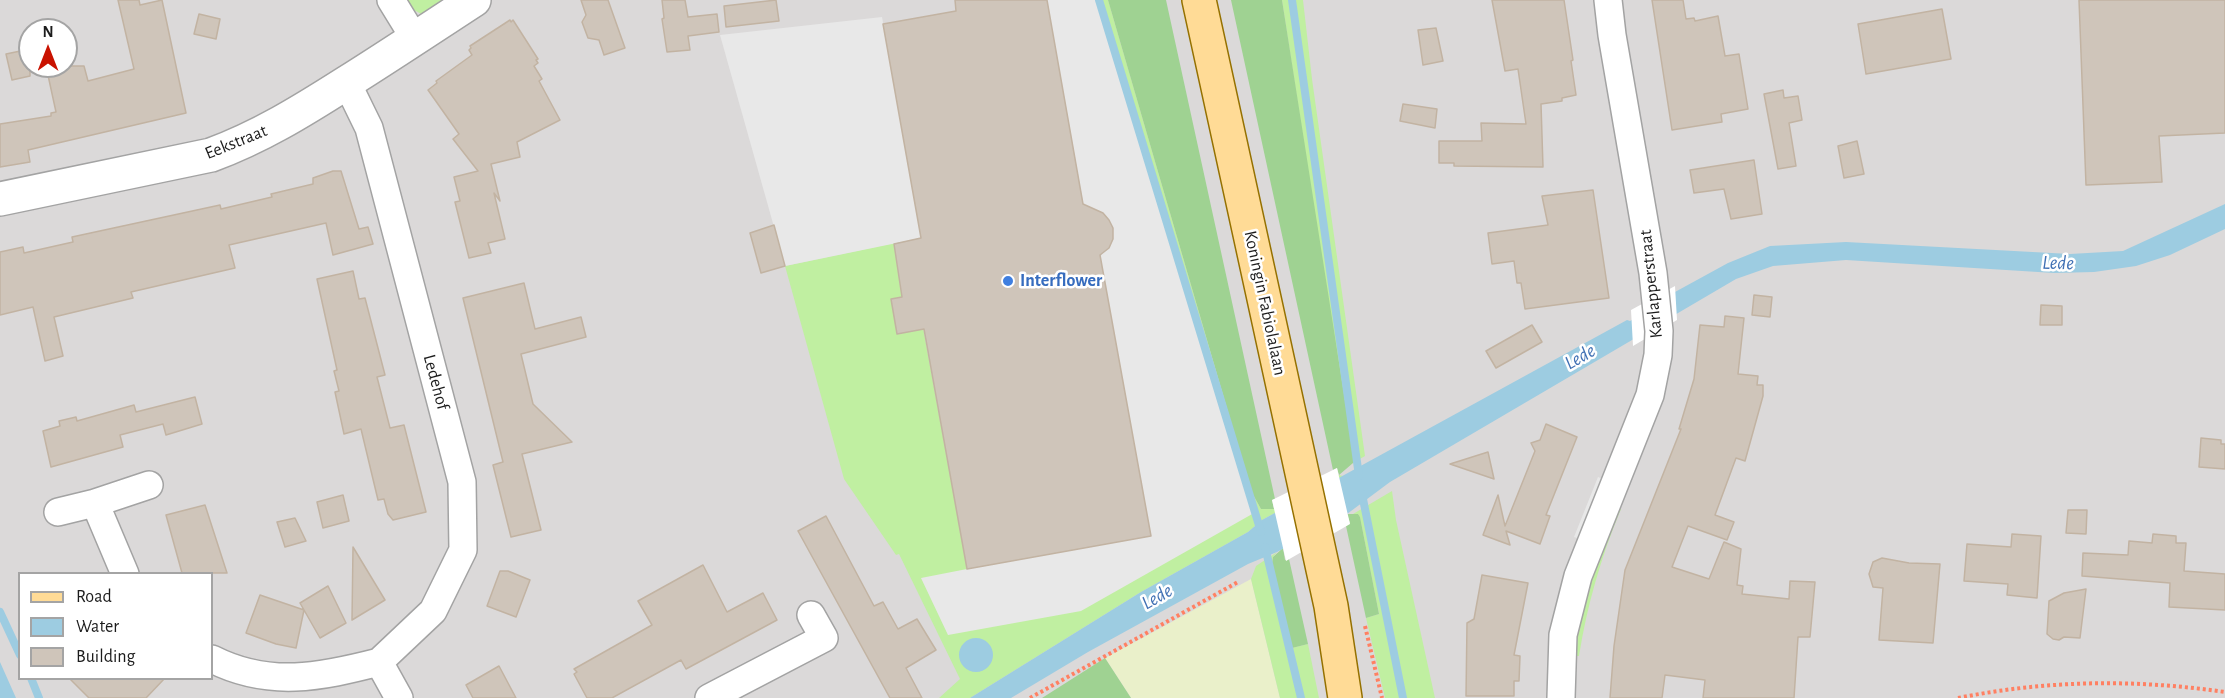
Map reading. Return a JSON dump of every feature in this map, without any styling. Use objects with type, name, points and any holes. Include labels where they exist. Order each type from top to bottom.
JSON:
[{"type":"main road","name":"Koningin Fabiolalaan","points":[[1199,0],[1332,606],[1345,698]]},
{"type":"main road","name":"Koningin Fabiolalaan","points":[[1332,606],[1365,698]]},
{"type":"street","points":[[391,0],[415,39]]},
{"type":"street","name":"Eekstraat","points":[[0,199],[211,155],[241,144],[297,115],[474,0]]},
{"type":"street","name":"Karlapperstraat","points":[[1561,698],[1563,634],[1578,576],[1650,395],[1657,368],[1659,331],[1657,296],[1611,35],[1608,0]]},
{"type":"street","name":"Ledehof","points":[[213,658],[243,671],[282,678],[329,675],[379,662],[433,611],[464,550],[462,482],[369,128],[347,83]]},
{"type":"street","points":[[58,512],[95,503],[149,485]]},
{"type":"street","points":[[95,503],[125,572]]},
{"type":"street","points":[[709,698],[829,647],[811,615]]},
{"type":"street","points":[[379,662],[399,698]]},
{"type":"path","points":[[1030,698],[1238,582]]},
{"type":"path","points":[[1958,698],[2023,687],[2084,682],[2145,683],[2225,692]]},
{"type":"shaded area","points":[[0,0],[2225,0],[2225,698],[0,698]]},
{"type":"shaded area","points":[[1047,0],[1097,0],[1254,513],[1081,611],[948,635],[921,578],[967,569],[1113,228],[1103,213],[1084,208]]},
{"type":"shaded area","points":[[882,17],[921,238],[785,266],[720,35]]},
{"type":"shaded area","points":[[1598,477],[1605,480],[1580,539],[1574,537]]},
{"type":"green space","points":[[407,0],[457,0],[423,15],[414,10]]},
{"type":"green space","points":[[1097,0],[1108,0],[1251,491],[1261,509],[1274,508],[1339,475],[1343,476],[1262,520],[1248,532],[1141,592],[970,698],[939,698],[960,679],[899,554],[896,555],[844,479],[785,266],[904,241],[904,243],[894,244],[901,291],[916,289],[967,569],[1253,513]]},
{"type":"green space","points":[[1108,0],[1166,0],[1275,499],[1272,500],[1274,509],[1261,509],[1251,491]]},
{"type":"green space","points":[[1231,0],[1282,0],[1354,458],[1353,463],[1339,475],[1337,468],[1333,470]]},
{"type":"green space","points":[[1282,0],[1303,0],[1365,456],[1353,463]]},
{"type":"green space","points":[[1392,491],[1396,520],[1435,698],[1385,698],[1366,618],[1379,614],[1360,517],[1358,514],[1353,514]]},
{"type":"green space","points":[[1617,508],[1621,509],[1596,581],[1579,656],[1572,656],[1581,602]]},
{"type":"green space","points":[[1347,514],[1358,514],[1360,517],[1379,614],[1366,618],[1346,526],[1350,523]]},
{"type":"green space","points":[[1283,548],[1285,560],[1289,559],[1308,644],[1292,648],[1272,563],[1273,557]]},
{"type":"green space","points":[[1277,552],[1272,563],[1292,648],[1308,644],[1319,698],[1280,698],[1251,579],[1256,566]]},
{"type":"green space","points":[[1251,579],[1280,698],[1131,698],[1105,658]]},
{"type":"green space","points":[[1105,658],[1131,698],[1042,698]]},
{"type":"water","name":"Lede","points":[[2225,204],[2225,229],[2170,255],[2136,266],[2094,272],[2054,273],[1846,260],[1773,266],[1736,279],[1390,482],[1347,514],[1277,552],[1248,564],[1088,652],[1011,698],[970,698],[1141,592],[1248,532],[1262,520],[1627,320],[1630,321],[1674,296],[1675,292],[1728,263],[1770,246],[1846,242],[2070,254],[2123,251]]},
{"type":"water","points":[[976,638],[988,643],[993,655],[988,667],[976,672],[964,667],[959,655],[964,643]]},
{"type":"water","points":[[0,662],[16,698],[0,698]]},
{"type":"pier","points":[[1675,286],[1677,320],[1633,346],[1631,310]]},
{"type":"pier","points":[[1337,468],[1350,524],[1286,561],[1272,500]]},
{"type":"building","points":[[118,0],[139,0],[140,5],[162,0],[186,113],[28,150],[30,162],[0,167],[0,124],[51,116],[51,113],[56,112],[49,78],[78,78],[78,66],[84,66],[88,81],[134,69]]},
{"type":"building","points":[[581,0],[608,0],[625,48],[604,55],[599,40],[588,38],[582,22],[586,15]]},
{"type":"building","points":[[662,0],[685,0],[688,17],[717,14],[719,32],[688,36],[690,50],[667,52],[662,19],[664,18]]},
{"type":"building","points":[[776,0],[779,21],[726,27],[724,6]]},
{"type":"building","points":[[955,0],[1047,0],[1083,204],[1103,213],[1113,228],[1113,239],[1109,248],[1100,255],[1151,536],[967,569],[924,329],[897,334],[891,299],[902,297],[894,244],[921,238],[883,24],[956,11]]},
{"type":"building","points":[[1492,0],[1564,0],[1576,95],[1562,98],[1562,101],[1541,104],[1543,167],[1454,166],[1454,163],[1439,163],[1439,141],[1482,141],[1481,123],[1526,124],[1518,69],[1505,71]]},
{"type":"building","points":[[1652,0],[1683,0],[1686,19],[1694,18],[1695,21],[1718,16],[1725,56],[1739,54],[1748,109],[1721,114],[1722,122],[1672,130]]},
{"type":"building","points":[[2079,0],[2225,0],[2225,133],[2159,136],[2162,182],[2086,185]]},
{"type":"building","points":[[1942,9],[1951,59],[1866,74],[1858,24]]},
{"type":"building","points":[[199,14],[220,19],[216,39],[194,34]]},
{"type":"building","points":[[510,20],[511,22],[513,20],[538,59],[536,60],[538,63],[534,66],[542,79],[539,81],[560,120],[517,142],[520,157],[491,164],[500,201],[494,193],[505,239],[488,243],[491,253],[469,258],[455,202],[460,201],[454,177],[478,171],[453,139],[459,134],[428,90],[437,83],[436,81],[472,55],[469,50],[470,46]]},
{"type":"building","points":[[1436,28],[1443,61],[1423,65],[1418,30]]},
{"type":"building","points":[[18,52],[18,78],[21,78],[12,80],[6,54]]},
{"type":"building","points":[[1783,90],[1784,98],[1798,96],[1802,120],[1789,123],[1796,166],[1778,169],[1764,94]]},
{"type":"building","points":[[1403,104],[1437,109],[1435,128],[1400,121]]},
{"type":"building","points":[[1857,141],[1864,174],[1844,178],[1838,146]]},
{"type":"building","points":[[1754,160],[1762,214],[1731,219],[1724,189],[1694,193],[1690,170]]},
{"type":"building","points":[[333,171],[341,171],[359,229],[368,227],[373,244],[333,255],[326,223],[229,245],[235,268],[131,292],[133,298],[54,317],[63,356],[45,361],[33,307],[0,315],[0,252],[23,247],[24,253],[73,242],[72,237],[220,205],[221,209],[272,197],[271,194],[313,184],[313,178]]},
{"type":"building","points":[[1593,190],[1609,298],[1525,309],[1521,283],[1517,283],[1514,261],[1492,264],[1488,233],[1548,225],[1542,196]]},
{"type":"building","points":[[774,225],[785,266],[761,273],[750,233]]},
{"type":"building","points":[[353,271],[359,299],[365,298],[385,375],[377,377],[390,428],[404,425],[426,512],[393,520],[388,514],[384,499],[378,500],[361,429],[344,434],[335,392],[339,391],[334,371],[337,370],[317,279]]},
{"type":"building","points":[[524,283],[535,329],[581,317],[586,337],[521,354],[533,404],[572,442],[522,454],[541,530],[511,537],[493,465],[503,462],[463,298]]},
{"type":"building","points":[[1754,295],[1772,297],[1770,317],[1752,315]]},
{"type":"building","points":[[2041,305],[2062,306],[2062,325],[2040,325]]},
{"type":"building","points":[[1725,316],[1744,318],[1738,374],[1758,376],[1757,385],[1763,385],[1763,396],[1745,461],[1736,458],[1715,515],[1734,522],[1727,540],[1688,526],[1672,567],[1709,579],[1724,542],[1741,549],[1737,585],[1743,586],[1742,594],[1789,599],[1790,581],[1815,582],[1810,637],[1798,637],[1794,698],[1703,698],[1705,680],[1665,675],[1662,698],[1610,698],[1614,646],[1625,570],[1681,429],[1679,429],[1694,379],[1700,325],[1724,327]]},
{"type":"building","points":[[1532,325],[1542,342],[1496,368],[1486,351]]},
{"type":"building","points":[[195,397],[202,424],[166,435],[163,424],[120,435],[123,447],[51,467],[43,431],[60,426],[59,421],[76,417],[77,421],[134,405],[136,412]]},
{"type":"building","points":[[1546,424],[1577,437],[1546,515],[1550,516],[1540,544],[1506,531],[1510,545],[1483,535],[1498,495],[1505,526],[1535,451],[1531,443],[1540,440]]},
{"type":"building","points":[[2201,438],[2221,440],[2221,444],[2225,444],[2225,469],[2199,467]]},
{"type":"building","points":[[1488,452],[1494,479],[1450,464]]},
{"type":"building","points":[[343,495],[349,521],[323,528],[317,502]]},
{"type":"building","points":[[205,505],[227,573],[182,572],[166,515]]},
{"type":"building","points":[[2068,510],[2087,510],[2086,534],[2066,533]]},
{"type":"building","points":[[826,516],[874,606],[883,602],[898,629],[917,619],[936,650],[906,668],[922,698],[890,698],[798,531]]},
{"type":"building","points":[[295,518],[306,541],[285,547],[277,522]]},
{"type":"building","points":[[2012,534],[2041,536],[2037,598],[2007,595],[2008,584],[1964,581],[1967,544],[2011,547]]},
{"type":"building","points":[[2153,534],[2176,536],[2176,543],[2186,543],[2184,571],[2225,574],[2225,610],[2169,607],[2170,583],[2082,576],[2083,553],[2128,555],[2129,541],[2152,543]]},
{"type":"building","points":[[353,547],[385,600],[352,620]]},
{"type":"building","points":[[1882,558],[1909,563],[1940,564],[1933,643],[1879,640],[1883,588],[1873,587],[1869,574],[1873,562]]},
{"type":"building","points":[[703,565],[727,612],[763,593],[777,620],[686,669],[681,660],[612,698],[587,698],[574,674],[577,672],[574,669],[652,625],[638,601]]},
{"type":"building","points":[[500,571],[508,571],[530,580],[516,617],[487,606]]},
{"type":"building","points":[[1482,575],[1528,583],[1514,655],[1520,656],[1519,681],[1514,681],[1514,696],[1466,696],[1467,623],[1474,619]]},
{"type":"building","points":[[328,586],[346,623],[320,638],[300,603]]},
{"type":"building","points":[[2086,589],[2080,638],[2053,639],[2047,634],[2049,601],[2064,593]]},
{"type":"building","points":[[260,595],[304,610],[296,648],[276,644],[246,633]]},
{"type":"building","points":[[499,666],[516,698],[473,698],[466,685]]},
{"type":"building","points":[[71,680],[163,680],[146,698],[89,698]]},
{"type":"waterway","points":[[1099,0],[1261,532]]},
{"type":"waterway","points":[[1292,0],[1359,476]]},
{"type":"waterway","points":[[1362,494],[1403,698]]},
{"type":"waterway","points":[[1265,547],[1301,698]]},
{"type":"waterway","points":[[0,612],[18,651]]},
{"type":"waterway","points":[[32,680],[39,698]]},
{"type":"place","name":"Interflower","points":[[1008,281]]}]
